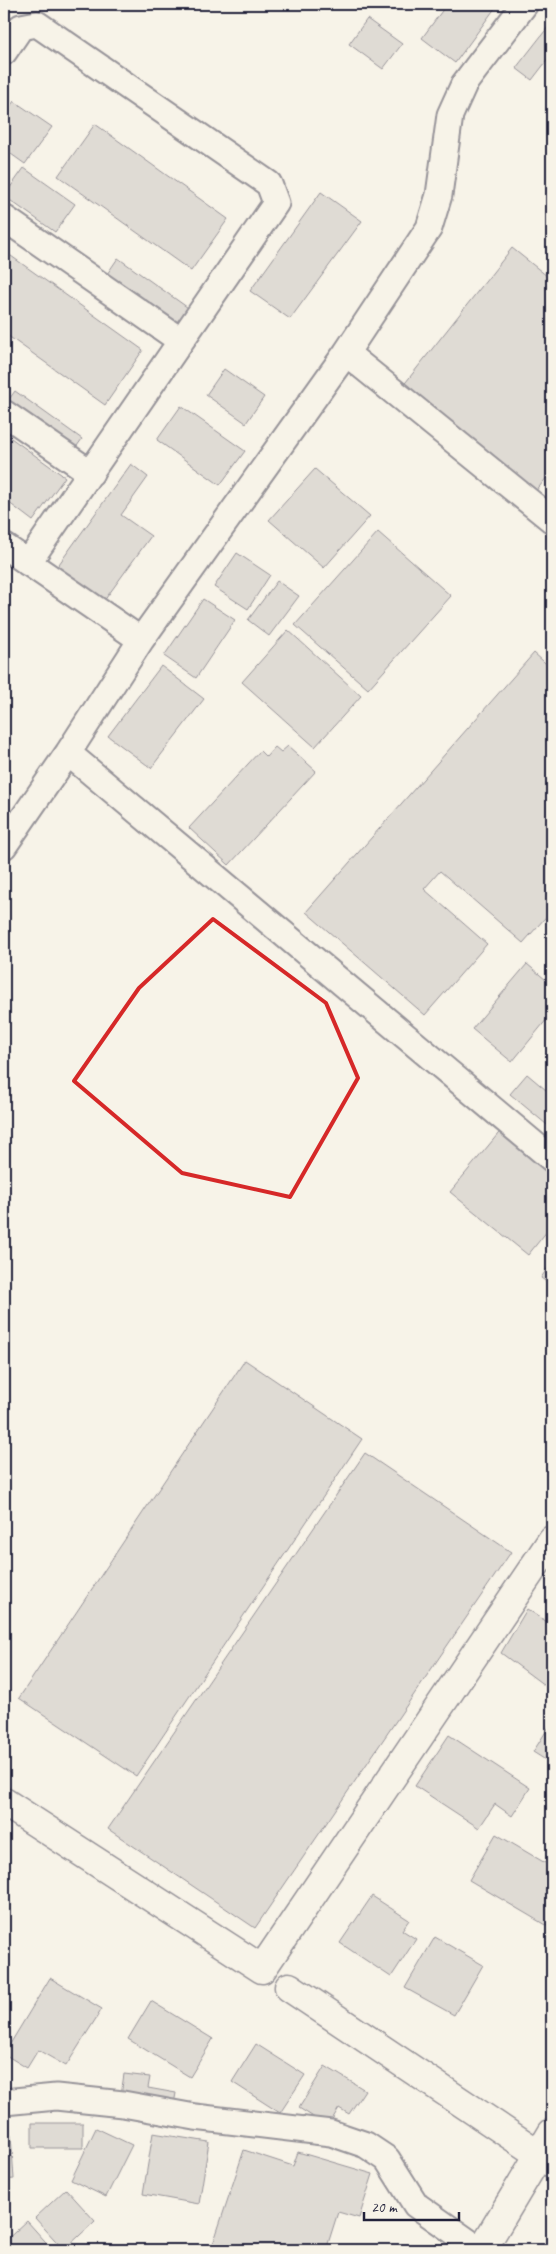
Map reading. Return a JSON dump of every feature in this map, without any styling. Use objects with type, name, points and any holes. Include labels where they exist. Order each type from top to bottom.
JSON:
[{"type":"street","points":[[4,846],[68,753],[141,640],[346,353],[429,228],[439,195],[450,115],[464,84],[525,4]]},
{"type":"street","points":[[4,52],[21,27],[38,24],[269,184],[276,203],[28,563]]},
{"type":"street","points":[[4,218],[181,341]]},
{"type":"street","points":[[346,353],[552,520]]},
{"type":"street","points":[[4,413],[91,473]]},
{"type":"street","points":[[4,546],[141,640]]},
{"type":"street","points":[[68,753],[552,1159]]},
{"type":"street","points":[[4,1802],[262,1969],[552,1540]]},
{"type":"street","points":[[4,2102],[56,2097],[123,2104],[196,2117],[331,2133],[366,2145],[387,2159],[416,2205],[481,2250],[548,2150],[289,1987]]},
{"type":"highlighted area","points":[[213,919],[326,1003],[358,1078],[290,1197],[182,1173],[74,1081],[139,988]]},
{"type":"building","points":[[447,4],[498,4],[455,63],[422,38]]},
{"type":"building","points":[[367,19],[402,44],[383,69],[349,44]]},
{"type":"building","points":[[552,22],[552,54],[532,80],[516,68]]},
{"type":"building","points":[[14,101],[52,127],[25,164],[4,149],[4,115]]},
{"type":"building","points":[[95,124],[228,219],[191,271],[58,176]]},
{"type":"building","points":[[24,168],[75,204],[55,232],[4,196]]},
{"type":"building","points":[[321,192],[362,221],[290,319],[250,291]]},
{"type":"building","points":[[512,248],[552,280],[552,471],[535,492],[402,387]]},
{"type":"building","points":[[4,251],[143,350],[105,405],[4,333]]},
{"type":"building","points":[[118,258],[191,310],[178,329],[105,277]]},
{"type":"building","points":[[224,369],[264,397],[246,423],[206,395]]},
{"type":"building","points":[[15,391],[82,439],[72,453],[4,406]]},
{"type":"building","points":[[181,406],[245,451],[220,485],[157,440]]},
{"type":"building","points":[[4,433],[65,477],[33,521],[4,499]]},
{"type":"building","points":[[131,464],[148,477],[121,515],[151,536],[101,605],[54,571]]},
{"type":"building","points":[[315,469],[370,516],[324,568],[269,520]]},
{"type":"building","points":[[378,532],[451,596],[368,689],[295,625]]},
{"type":"building","points":[[237,553],[270,575],[248,609],[214,587]]},
{"type":"building","points":[[277,581],[299,596],[269,636],[248,620]]},
{"type":"building","points":[[203,599],[235,620],[196,678],[164,656]]},
{"type":"building","points":[[288,630],[361,696],[315,747],[242,682]]},
{"type":"building","points":[[534,653],[552,669],[552,910],[523,943],[440,871],[424,889],[487,944],[425,1015],[306,912]]},
{"type":"building","points":[[161,666],[204,699],[151,768],[108,736]]},
{"type":"building","points":[[288,746],[316,771],[229,865],[189,828],[260,751],[266,757],[275,747],[281,752]]},
{"type":"building","points":[[527,964],[552,985],[552,1013],[512,1062],[472,1029]]},
{"type":"building","points":[[527,1074],[552,1095],[552,1129],[510,1094]]},
{"type":"building","points":[[503,1128],[552,1168],[552,1225],[528,1255],[450,1192]]},
{"type":"building","points":[[552,1261],[552,1286],[541,1278]]},
{"type":"building","points":[[245,1360],[362,1439],[136,1776],[19,1698]]},
{"type":"building","points":[[365,1453],[511,1552],[255,1928],[108,1829]]},
{"type":"building","points":[[527,1609],[552,1625],[552,1691],[501,1653]]},
{"type":"building","points":[[552,1722],[552,1764],[533,1752]]},
{"type":"building","points":[[449,1735],[530,1788],[512,1816],[495,1804],[479,1828],[415,1786]]},
{"type":"building","points":[[496,1834],[552,1867],[552,1929],[469,1880]]},
{"type":"building","points":[[372,1896],[409,1920],[402,1930],[416,1939],[391,1977],[340,1943]]},
{"type":"building","points":[[435,1937],[483,1965],[454,2015],[405,1988]]},
{"type":"building","points":[[50,1978],[102,2009],[66,2066],[38,2050],[27,2068],[4,2054]]},
{"type":"building","points":[[151,2001],[213,2039],[190,2077],[128,2039]]},
{"type":"building","points":[[256,2044],[305,2075],[280,2113],[232,2082]]},
{"type":"building","points":[[325,2066],[365,2090],[349,2114],[339,2108],[328,2126],[299,2108]]},
{"type":"building","points":[[124,2074],[150,2077],[148,2088],[176,2093],[174,2104],[121,2095]]},
{"type":"building","points":[[32,2123],[83,2123],[83,2148],[32,2148]]},
{"type":"building","points":[[96,2128],[132,2145],[106,2197],[71,2180]]},
{"type":"building","points":[[153,2133],[209,2142],[199,2204],[143,2194]]},
{"type":"building","points":[[4,2135],[11,2135],[14,2179],[4,2180]]},
{"type":"building","points":[[244,2150],[293,2166],[298,2152],[373,2174],[359,2218],[338,2212],[326,2250],[211,2250]]},
{"type":"building","points":[[66,2189],[95,2221],[64,2250],[35,2218]]},
{"type":"building","points":[[27,2221],[53,2250],[4,2250],[4,2242]]}]
